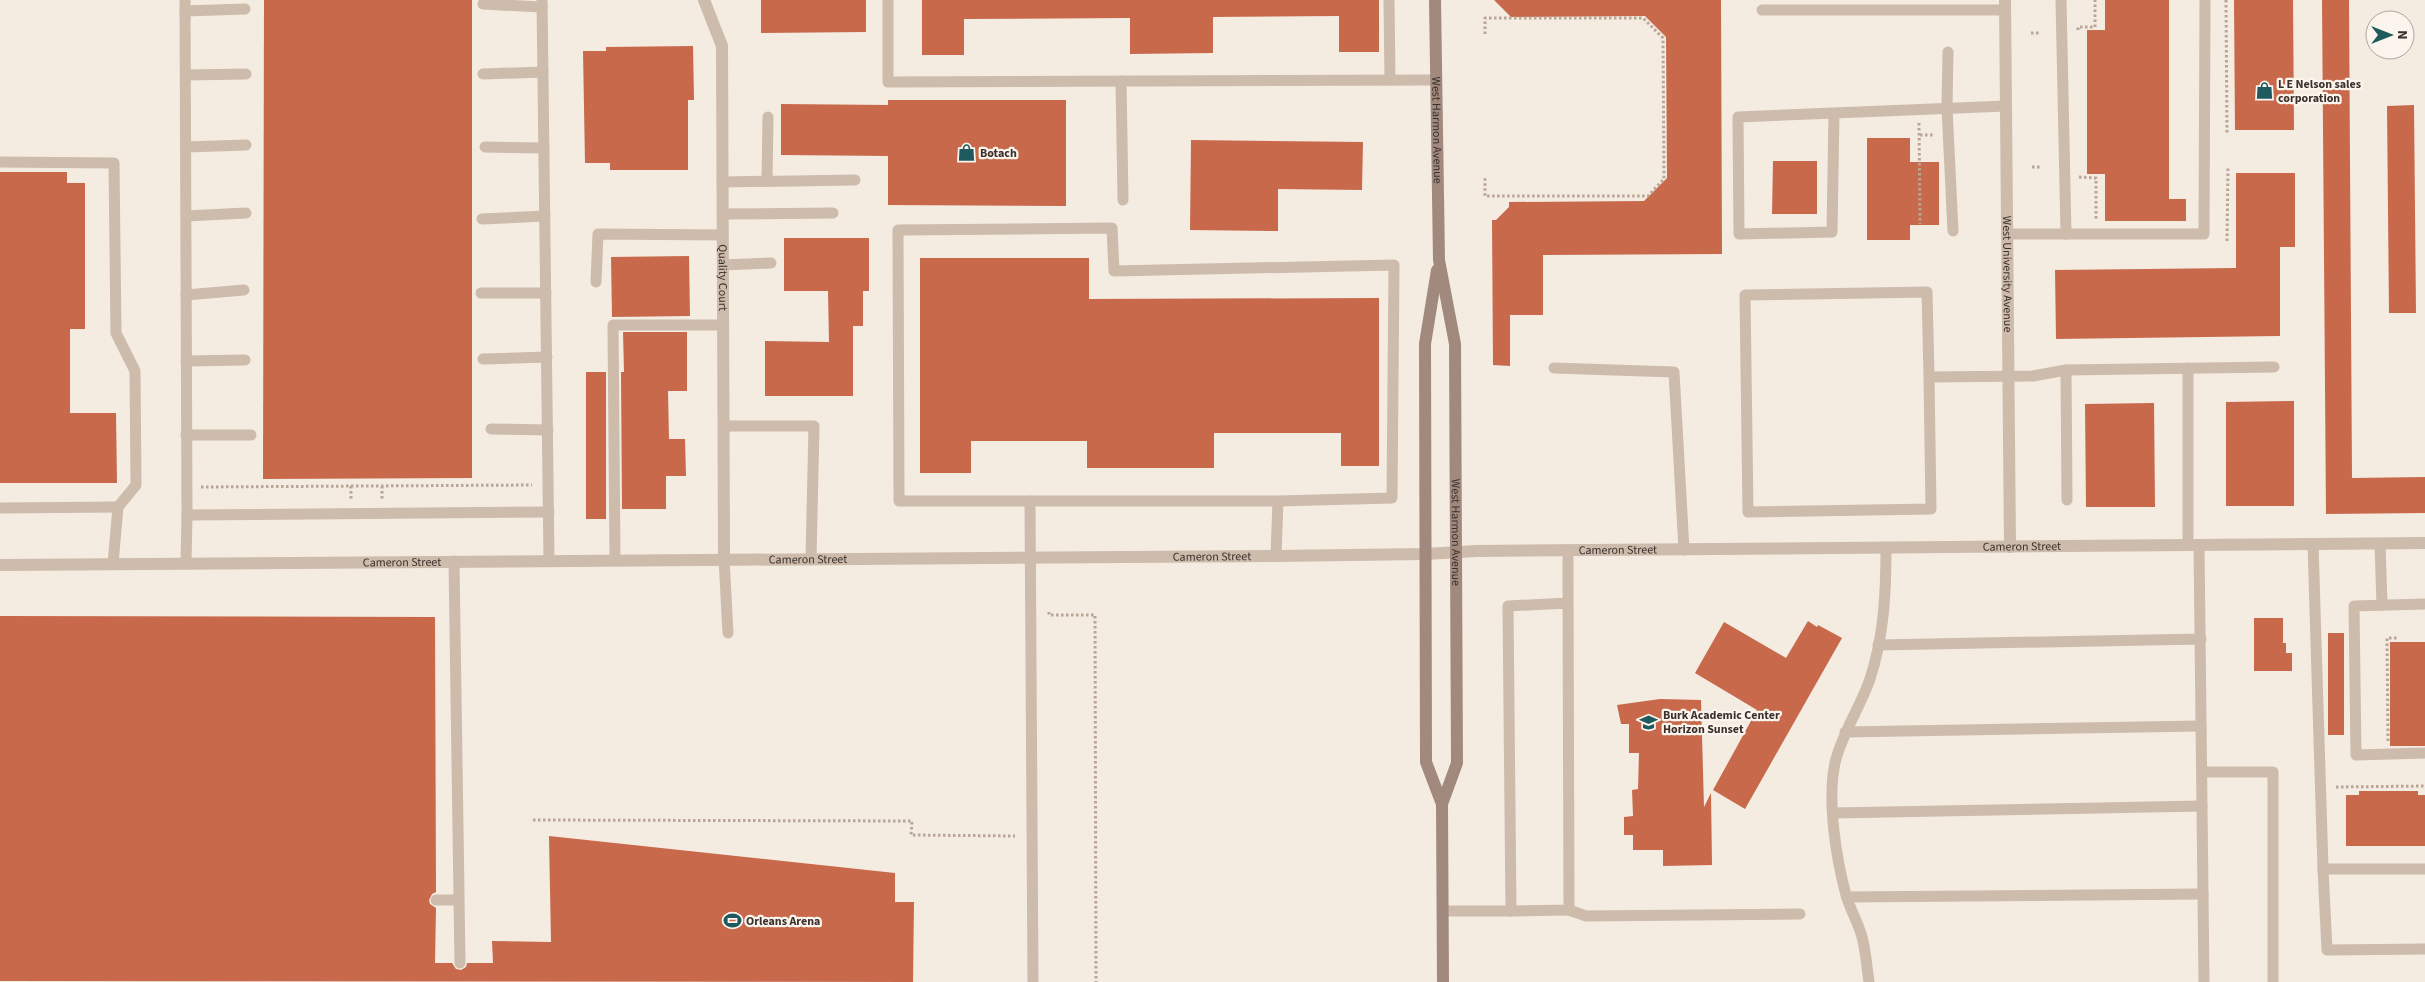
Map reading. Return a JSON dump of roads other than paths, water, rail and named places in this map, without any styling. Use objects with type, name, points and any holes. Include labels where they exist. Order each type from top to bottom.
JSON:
[{"type":"main road","name":"West Harmon Avenue","points":[[1435,0],[1438,260],[1425,344],[1426,762],[1442,804],[1443,982]]},
{"type":"main road","name":"West Harmon Avenue","points":[[1438,260],[1455,344],[1457,763],[1442,804]]},
{"type":"street","name":"Quality Court","points":[[704,0],[722,46],[724,558]]},
{"type":"street","name":"West University Avenue","points":[[2005,5],[2010,547]]},
{"type":"street","name":"Cameron Street","points":[[0,565],[724,558],[1276,556],[1425,554],[1456,551],[2425,543]]},
{"type":"lane","points":[[888,0],[888,82],[1436,80]]},
{"type":"lane","points":[[1389,0],[1390,80]]},
{"type":"lane","points":[[2061,0],[2066,234]]},
{"type":"lane","points":[[2007,234],[2204,234],[2205,0]]},
{"type":"lane","points":[[484,4],[542,3],[550,560]]},
{"type":"lane","points":[[1762,10],[2005,5]]},
{"type":"lane","points":[[186,563],[185,6],[245,9]]},
{"type":"lane","points":[[1948,52],[1947,108],[1953,231]]},
{"type":"lane","points":[[484,74],[543,72]]},
{"type":"lane","points":[[186,75],[246,74]]},
{"type":"lane","points":[[1121,81],[1123,200]]},
{"type":"lane","points":[[1834,113],[1832,232],[1739,234],[1738,117],[1834,113],[1919,110],[2006,106]]},
{"type":"lane","points":[[767,181],[768,117]]},
{"type":"lane","points":[[186,148],[246,146]]},
{"type":"lane","points":[[485,147],[544,148]]},
{"type":"lane","points":[[0,162],[114,163],[116,333],[135,371],[136,485],[118,507],[113,564]]},
{"type":"lane","points":[[722,182],[855,180]]},
{"type":"lane","points":[[186,216],[246,213]]},
{"type":"lane","points":[[723,214],[833,213]]},
{"type":"lane","points":[[482,219],[545,216]]},
{"type":"lane","points":[[1112,228],[1114,271],[1394,265],[1392,498],[1278,501],[900,501],[898,230],[1112,228]]},
{"type":"lane","points":[[596,282],[598,234],[723,235]]},
{"type":"lane","points":[[723,265],[771,263]]},
{"type":"lane","points":[[186,295],[244,290]]},
{"type":"lane","points":[[481,293],[546,292]]},
{"type":"lane","points":[[1927,292],[1929,377],[1931,509],[1748,512],[1745,295],[1927,292]]},
{"type":"lane","points":[[615,560],[613,325],[723,325]]},
{"type":"lane","points":[[484,359],[547,357]]},
{"type":"lane","points":[[186,361],[245,360]]},
{"type":"lane","points":[[1929,377],[2033,376],[2066,370],[2274,367]]},
{"type":"lane","points":[[1554,368],[1674,372],[1684,550]]},
{"type":"lane","points":[[2188,368],[2194,545],[2201,639],[2204,982]]},
{"type":"lane","points":[[2066,370],[2067,500]]},
{"type":"lane","points":[[724,426],[814,426],[812,558]]},
{"type":"lane","points":[[491,429],[548,430]]},
{"type":"lane","points":[[186,435],[251,435]]},
{"type":"lane","points":[[1030,501],[1028,556],[1033,982]]},
{"type":"lane","points":[[1276,556],[1278,501]]},
{"type":"lane","points":[[0,508],[118,507]]},
{"type":"lane","points":[[187,515],[549,512]]},
{"type":"lane","points":[[2313,544],[2327,950],[2425,948]]},
{"type":"lane","points":[[2380,544],[2382,605]]},
{"type":"lane","points":[[1869,982],[1863,939],[1847,897],[1836,851],[1833,813],[1835,764],[1845,732],[1869,680],[1878,645],[1885,606],[1886,548]]},
{"type":"lane","points":[[1568,550],[1569,910]]},
{"type":"lane","points":[[724,558],[728,633]]},
{"type":"lane","points":[[454,561],[460,963]]},
{"type":"lane","points":[[1511,910],[1508,606],[1568,603]]},
{"type":"lane","points":[[2425,604],[2354,606],[2356,755],[2425,752]]},
{"type":"lane","points":[[1878,645],[2201,639]]},
{"type":"lane","points":[[1845,732],[2201,726]]},
{"type":"lane","points":[[2202,772],[2273,772],[2273,982]]},
{"type":"lane","points":[[1833,813],[2202,806]]},
{"type":"lane","points":[[2323,870],[2425,869]]},
{"type":"lane","points":[[1847,897],[2203,894]]},
{"type":"lane","points":[[436,900],[458,900]]},
{"type":"lane","points":[[1443,911],[1569,910],[1586,916],[1800,914]]},
{"type":"place","name":"L E Nelson sales corporation","points":[[2264,91]]},
{"type":"place","name":"Botach","points":[[966,153]]},
{"type":"place","name":"Burk Academic Center Horizon Sunset","points":[[1649,722]]},
{"type":"place","name":"Orleans Arena","points":[[732,921]]}]
